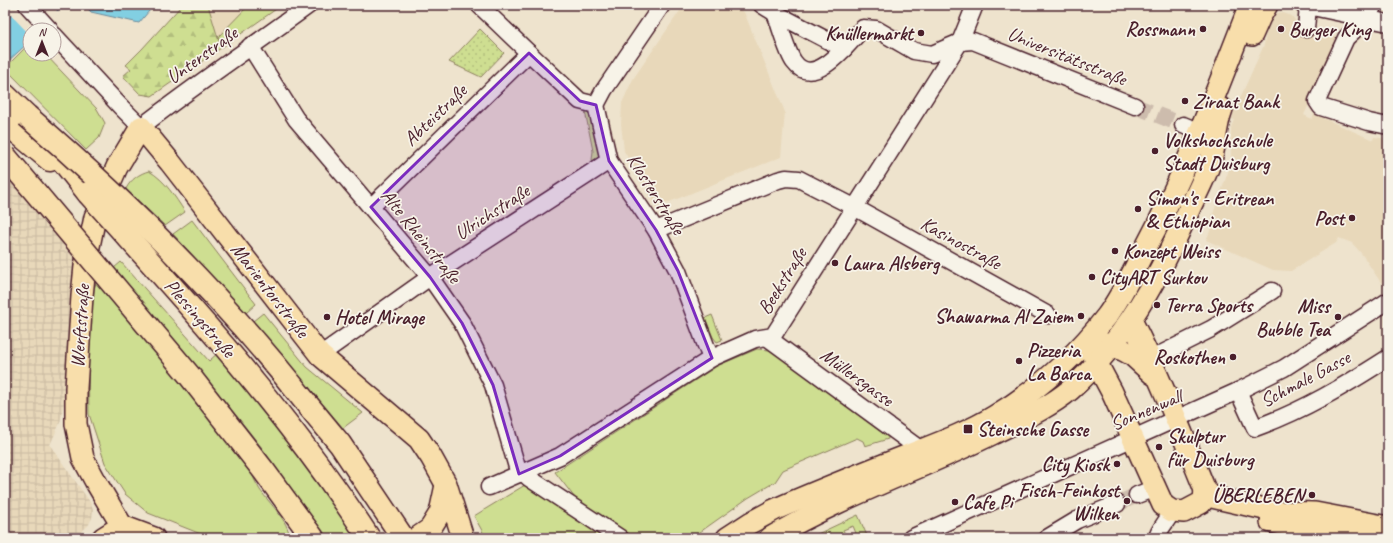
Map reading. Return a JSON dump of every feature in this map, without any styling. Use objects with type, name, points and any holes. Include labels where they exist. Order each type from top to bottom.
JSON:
[{"type":"highway","points":[[5,95],[27,116],[77,158],[198,276],[243,326],[340,444],[403,538]]},
{"type":"highway","points":[[27,116],[88,193]]},
{"type":"highway","name":"Plessingstraße","points":[[5,122],[88,193],[199,315],[298,436],[369,538]]},
{"type":"highway","points":[[5,156],[189,375],[264,471],[313,538]]},
{"type":"highway","points":[[264,471],[294,531],[295,538]]},
{"type":"main road","points":[[727,538],[774,510],[921,450],[961,433],[993,417],[1030,394],[1058,370],[1108,314],[1143,254],[1165,212],[1199,130],[1207,118],[1250,5]]},
{"type":"main road","points":[[1199,130],[1217,122],[1238,68],[1260,17],[1267,5]]},
{"type":"main road","name":"Marientorstraße","points":[[141,127],[320,355],[419,439],[431,456],[446,484]]},
{"type":"main road","name":"Werftstraße","points":[[122,526],[83,458],[76,424],[76,388],[82,288],[95,217],[117,167],[141,127]]},
{"type":"main road","points":[[770,538],[836,503],[966,447],[1036,412],[1069,390],[1096,362],[1131,320],[1154,281],[1184,221],[1210,163],[1199,130]]},
{"type":"main road","points":[[1131,320],[1154,368],[1208,494]]},
{"type":"main road","points":[[1088,338],[1123,350],[1154,368]]},
{"type":"main road","points":[[1088,338],[1096,362],[1112,392],[1133,438],[1146,491],[1163,505],[1182,510],[1356,538]]},
{"type":"main road","points":[[417,538],[430,529],[440,513],[446,484]]},
{"type":"main road","points":[[446,484],[463,538]]},
{"type":"main road","points":[[1182,510],[1201,504],[1208,494]]},
{"type":"main road","points":[[1208,494],[1278,512],[1315,513],[1388,527]]},
{"type":"main road","points":[[103,538],[122,526],[154,538]]},
{"type":"street","name":"Marientorstraße","points":[[27,5],[43,22]]},
{"type":"street","name":"Unterstraße","points":[[141,127],[250,46],[310,5]]},
{"type":"street","points":[[479,5],[580,101],[596,105],[604,90],[662,5]]},
{"type":"street","name":"Beekstraße","points":[[488,487],[560,456],[712,358],[756,339],[773,336],[848,205],[960,42],[975,5]]},
{"type":"street","points":[[1306,30],[1306,6],[1366,9],[1388,23]]},
{"type":"street","points":[[769,9],[793,61],[800,69],[810,71],[822,68],[844,49],[863,28],[876,29],[914,51],[932,54],[960,42]]},
{"type":"street","points":[[769,9],[844,49]]},
{"type":"street","points":[[1366,9],[1346,38],[1317,101],[1321,107],[1369,122],[1388,126]]},
{"type":"street","name":"Universitätsstraße","points":[[960,42],[972,41],[990,47],[1135,106]]},
{"type":"street","name":"Marientorstraße","points":[[62,43],[141,127]]},
{"type":"street","name":"Alte Rheinstraße","points":[[250,46],[296,119],[430,277],[462,323],[493,386],[521,473]]},
{"type":"street","name":"Abteistraße","points":[[371,207],[529,53]]},
{"type":"street","name":"Klosterstraße","points":[[596,105],[609,161],[656,230],[678,271],[712,358]]},
{"type":"street","name":"Ulrichstraße","points":[[320,355],[430,277],[609,161]]},
{"type":"street","name":"Kasinostraße","points":[[656,230],[778,180],[786,178],[799,179],[1048,315]]},
{"type":"street","points":[[1154,368],[1211,329],[1272,291]]},
{"type":"street","name":"Sonnenwall","points":[[911,538],[1238,391],[1284,368],[1388,301]]},
{"type":"street","name":"Müllersgasse","points":[[768,338],[921,450]]},
{"type":"street","name":"Schmale Gasse","points":[[1238,391],[1255,428],[1276,421],[1320,400],[1388,358]]},
{"type":"street","points":[[521,473],[620,538]]},
{"type":"street","points":[[1047,538],[1077,520],[1117,504]]},
{"type":"street","points":[[1157,538],[1158,532],[1168,520],[1182,510]]},
{"type":"highlighted area","points":[[529,53],[580,101],[596,105],[609,161],[656,230],[678,271],[712,358],[560,456],[519,474],[493,385],[462,323],[430,277],[371,207]]},
{"type":"shaded area","points":[[208,5],[249,5],[218,37]]},
{"type":"shaded area","points":[[684,5],[731,5],[744,12],[785,112],[781,157],[657,207],[624,151],[621,124],[622,103],[633,79]]},
{"type":"shaded area","points":[[1280,12],[1292,16],[1300,27],[1313,29],[1339,38],[1304,115],[1312,119],[1314,114],[1373,140],[1374,137],[1388,139],[1388,289],[1386,290],[1361,253],[1352,243],[1339,238],[1336,243],[1291,271],[1273,270],[1206,240],[1212,227],[1209,225],[1231,164],[1231,127],[1234,120],[1231,118],[1264,45],[1267,27],[1273,15]]},
{"type":"shaded area","points":[[5,171],[74,253],[68,383],[60,423],[50,445],[90,502],[93,510],[92,518],[88,526],[73,538],[5,538],[5,260],[7,257],[7,190],[5,187]]},
{"type":"green space","points":[[182,5],[208,5],[221,48],[152,96],[140,94],[123,76],[131,69],[126,65]]},
{"type":"green space","points":[[249,5],[279,5],[279,7],[221,48],[218,37]]},
{"type":"green space","points":[[480,29],[504,53],[481,77],[449,62]]},
{"type":"green space","points":[[22,51],[22,62],[53,62],[97,109],[105,123],[99,138],[86,150],[5,68]]},
{"type":"green space","points":[[585,111],[592,115],[600,155],[594,163],[592,160],[593,151]]},
{"type":"green space","points":[[149,171],[165,184],[185,212],[165,226],[126,189],[136,177]]},
{"type":"green space","points":[[192,220],[256,304],[246,313],[173,234]]},
{"type":"green space","points":[[121,262],[209,361],[220,351],[356,532],[341,538],[326,538],[262,448],[200,370],[114,268]]},
{"type":"green space","points":[[97,280],[250,467],[260,490],[278,512],[286,525],[290,538],[211,538],[148,513],[125,494],[105,463],[89,414],[88,358],[94,289]]},
{"type":"green space","points":[[263,313],[307,367],[363,413],[343,428],[253,321]]},
{"type":"green space","points":[[712,315],[722,340],[717,342],[713,337],[705,318]]},
{"type":"green space","points":[[757,349],[770,350],[888,437],[888,439],[865,446],[863,441],[857,438],[783,470],[775,482],[748,498],[700,532],[694,538],[634,538],[578,502],[555,472],[717,366]]},
{"type":"green space","points":[[525,485],[609,538],[510,538],[510,536],[493,536],[492,538],[486,538],[474,516]]},
{"type":"green space","points":[[858,515],[868,538],[858,538],[853,526],[843,530],[847,538],[809,538]]},
{"type":"water","points":[[23,5],[65,5],[41,22],[22,22],[22,48],[5,64],[5,21]]},
{"type":"water","points":[[84,5],[154,5],[139,23],[91,12]]},
{"type":"pier","points":[[20,5],[52,5],[59,13],[51,22],[22,22],[22,27],[10,14]]},
{"type":"tunnel","points":[[1135,106],[1183,125]]},
{"type":"tunnel","points":[[1117,504],[1137,495]]},
{"type":"place","name":"Rossmann","points":[[1203,29]]},
{"type":"place","name":"Burger King","points":[[1281,29]]},
{"type":"place","name":"Knüllermarkt","points":[[921,33]]},
{"type":"place","name":"Ziraat Bank","points":[[1185,101]]},
{"type":"place","name":"Volkshochschule Stadt Duisburg","points":[[1155,151]]},
{"type":"place","name":"Simon's - Eritrean & Ethiopian","points":[[1138,209]]},
{"type":"place","name":"Post","points":[[1352,218]]},
{"type":"place","name":"Konzept Weiss","points":[[1115,251]]},
{"type":"place","name":"Laura Alsberg","points":[[835,263]]},
{"type":"place","name":"CityART Surkov","points":[[1092,277]]},
{"type":"place","name":"Terra Sports","points":[[1157,305]]},
{"type":"place","name":"Shawarma Al Zaiem","points":[[1081,316]]},
{"type":"place","name":"Hotel Mirage","points":[[327,317]]},
{"type":"place","name":"Miss Bubble Tea","points":[[1338,317]]},
{"type":"place","name":"Roskothen","points":[[1233,357]]},
{"type":"place","name":"Pizzeria La Barca","points":[[1019,361]]},
{"type":"place","name":"Steinsche Gasse","points":[[968,429]]},
{"type":"place","name":"Skulptur für Duisburg","points":[[1159,447]]},
{"type":"place","name":"City Kiosk","points":[[1117,464]]},
{"type":"place","name":"ÜBERLEBEN","points":[[1312,495]]},
{"type":"place","name":"Fisch-Feinkost Wilken","points":[[1127,501]]},
{"type":"place","name":"Cafe Pi","points":[[955,502]]}]
